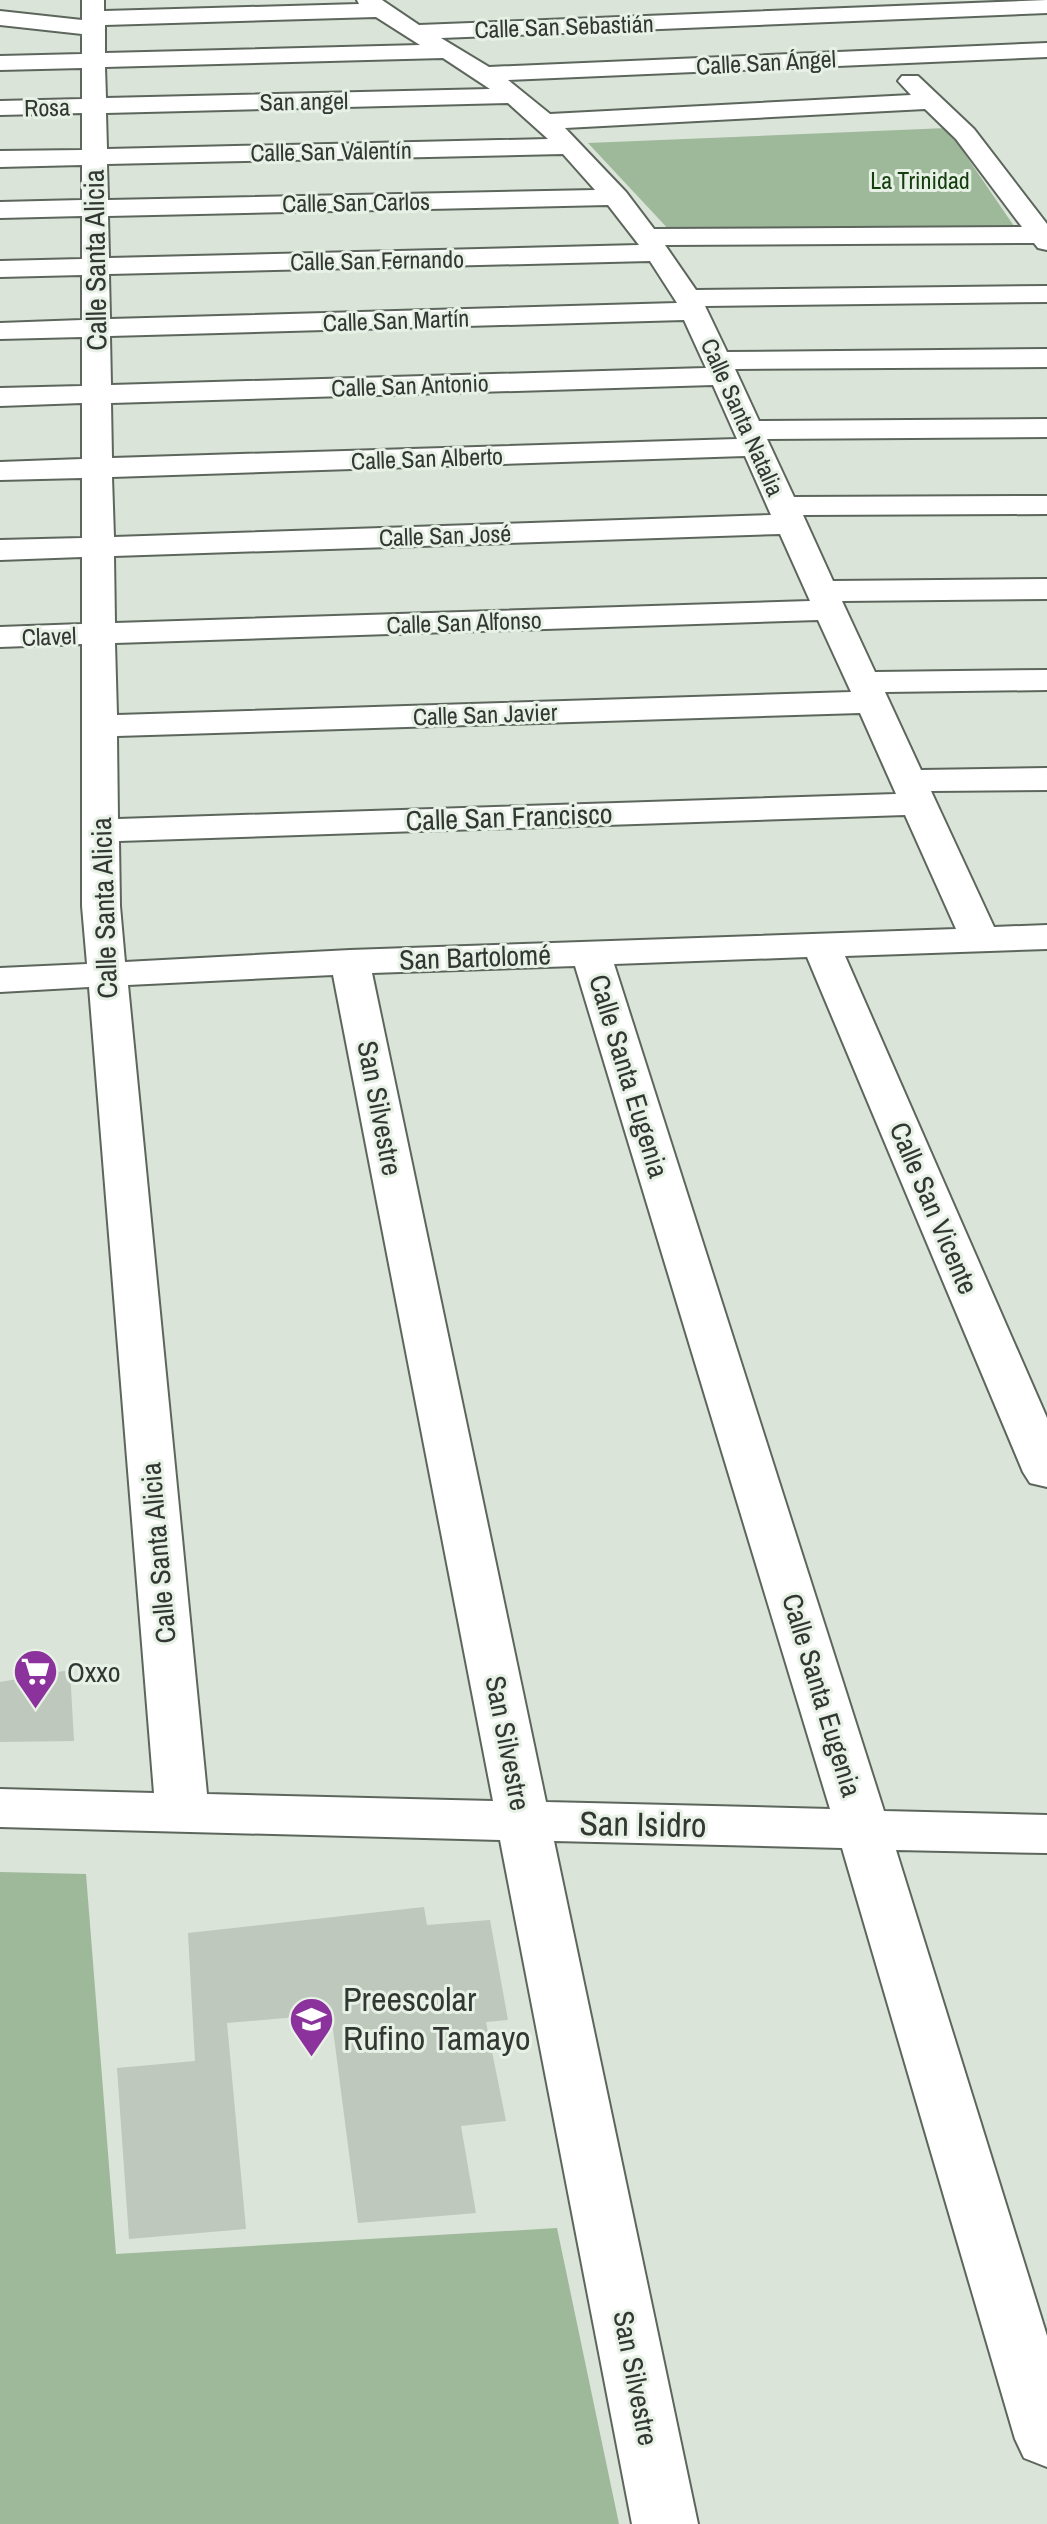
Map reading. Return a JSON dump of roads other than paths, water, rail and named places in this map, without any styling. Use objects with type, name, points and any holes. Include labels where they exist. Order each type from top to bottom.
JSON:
[{"type":"street","points":[[794,0],[882,57],[933,101],[965,134],[1045,237]]},
{"type":"street","points":[[0,18],[94,27],[374,5]]},
{"type":"street","name":"Calle Santa Natalia","points":[[374,5],[515,96],[617,197],[654,245],[692,305],[980,939]]},
{"type":"street","name":"Calle San Sebastián","points":[[416,32],[1047,6]]},
{"type":"street","points":[[0,63],[94,27]]},
{"type":"street","name":"Calle San Sebastián","points":[[94,27],[447,51]]},
{"type":"street","name":"Calle Santa Alicia","points":[[94,27],[98,726],[105,976],[182,1812]]},
{"type":"street","name":"Calle San Ángel","points":[[485,74],[1046,50]]},
{"type":"street","name":"San angel","points":[[94,106],[515,96]]},
{"type":"street","points":[[543,122],[933,101]]},
{"type":"street","name":"Rosa","points":[[0,108],[94,106]]},
{"type":"street","name":"Calle San Valentín","points":[[0,159],[568,146]]},
{"type":"street","name":"Calle San Carlos","points":[[0,210],[617,197]]},
{"type":"street","name":"Calle San Fernando","points":[[0,269],[654,245],[1045,237]]},
{"type":"street","name":"Calle San Martín","points":[[0,331],[1047,294]]},
{"type":"street","name":"Calle San Antonio","points":[[0,397],[1047,358]]},
{"type":"street","name":"Calle San Alberto","points":[[0,471],[1047,428]]},
{"type":"street","name":"Calle San José","points":[[0,550],[1047,505]]},
{"type":"street","name":"Calle San Alfonso","points":[[98,634],[1047,589]]},
{"type":"street","name":"Clavel","points":[[0,637],[98,634]]},
{"type":"street","name":"Calle San Javier","points":[[98,726],[868,692],[1047,680]]},
{"type":"street","name":"Calle San Francisco","points":[[100,831],[913,792],[1047,779]]},
{"type":"street","name":"San Bartolomé","points":[[0,980],[350,962],[1047,937]]},
{"type":"street","name":"Calle San Vicente","points":[[821,945],[1047,1472]]},
{"type":"street","name":"Calle Santa Eugenia","points":[[591,953],[863,1829],[1047,2439]]},
{"type":"street","name":"San Silvestre","points":[[350,962],[665,2524]]},
{"type":"street","name":"San Isidro","points":[[0,1808],[1047,1834]]},
{"type":"place","name":"Oxxo","points":[[36,1711]]},
{"type":"place","name":"Preescolar Rufino Tamayo","points":[[312,2058]]},
{"type":"park label","name":"La Trinidad","points":[[920,180]]}]
